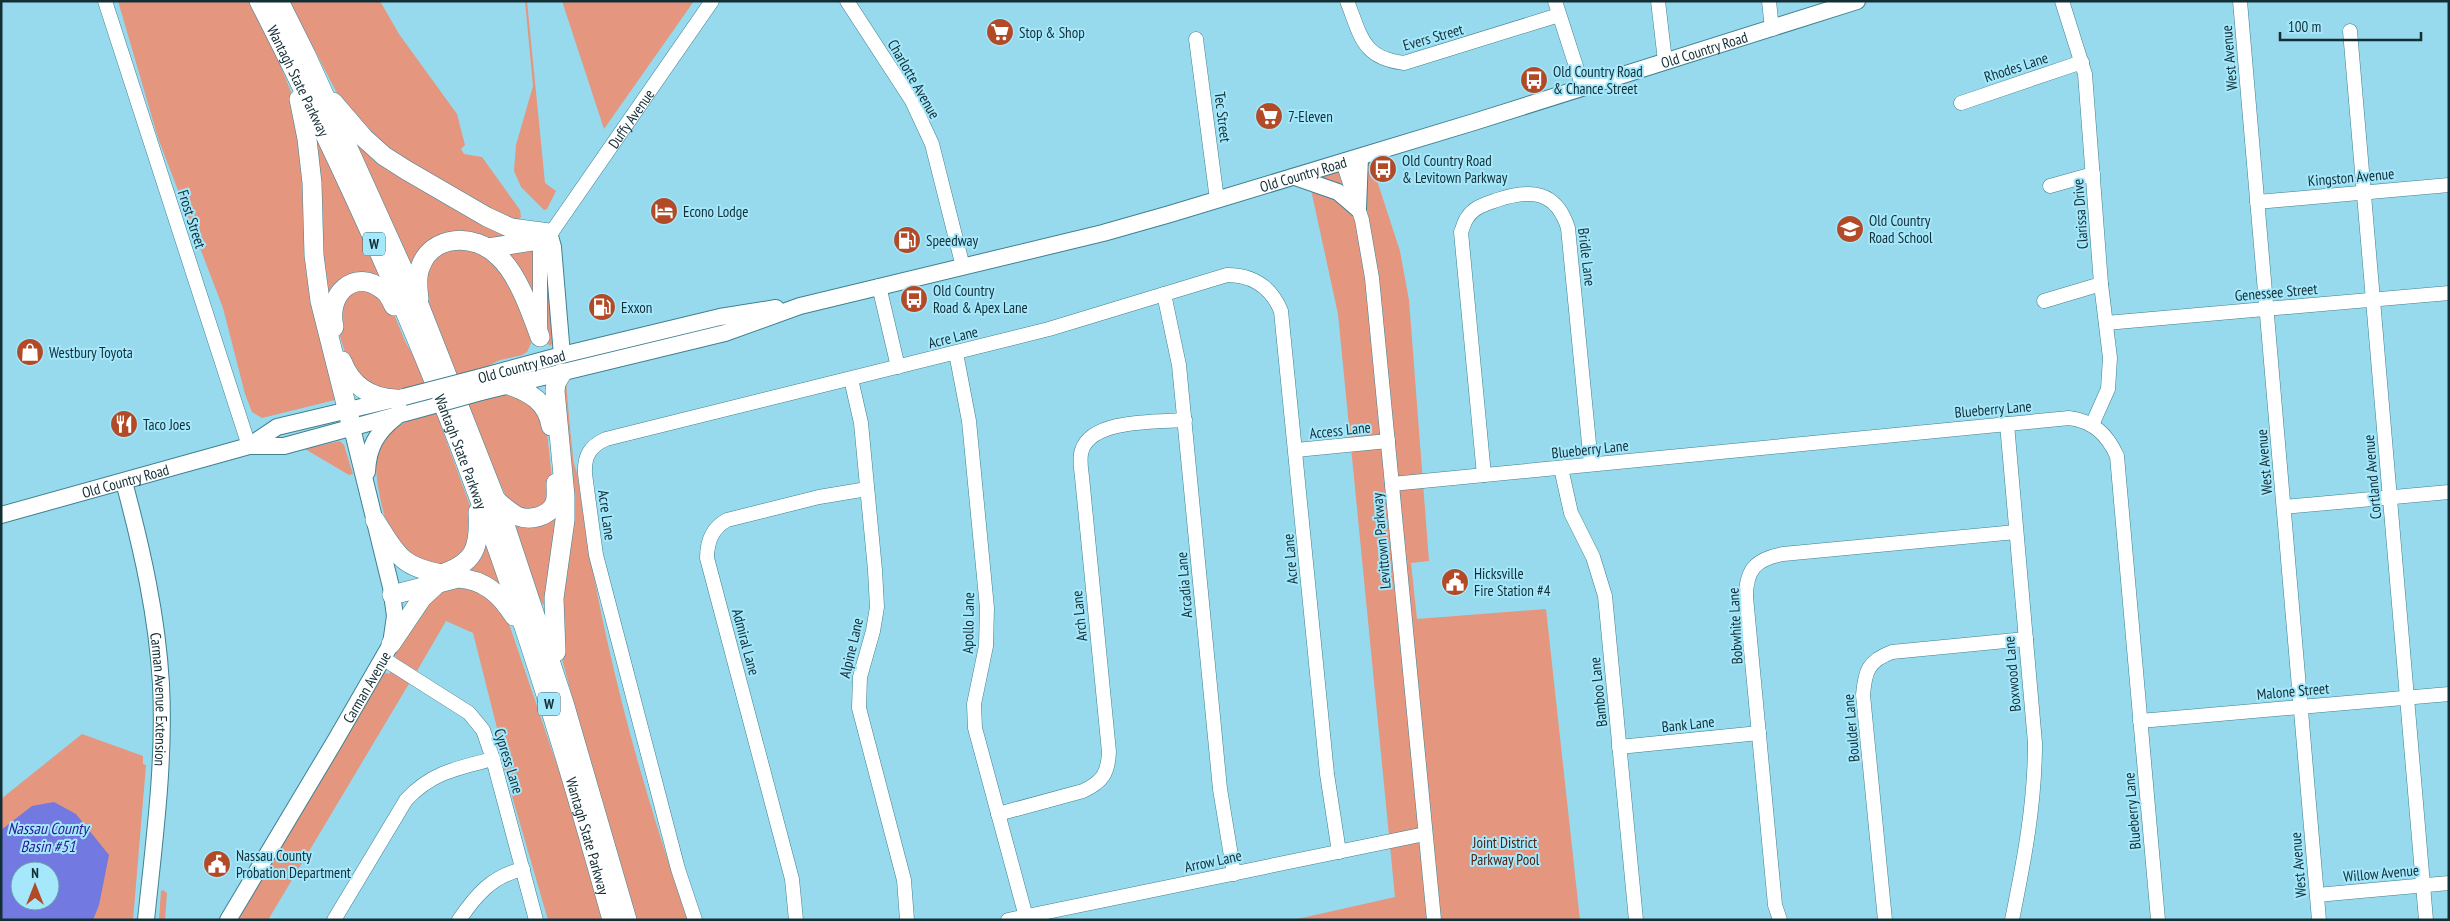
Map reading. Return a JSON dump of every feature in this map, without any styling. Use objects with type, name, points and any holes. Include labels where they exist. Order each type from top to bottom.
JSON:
[{"type":"highway","name":"Wantagh State Parkway","points":[[259,1],[293,68],[427,362],[477,491],[526,634],[579,802],[612,920]]},
{"type":"highway","name":"Wantagh State Parkway","points":[[279,1],[420,307],[495,499],[564,703],[627,920]]},
{"type":"highway","points":[[293,68],[308,139],[312,183],[314,255],[320,301],[350,419]]},
{"type":"highway","points":[[316,81],[364,138],[384,156],[487,217],[511,228],[548,233]]},
{"type":"highway","points":[[488,248],[532,241],[548,233]]},
{"type":"highway","points":[[420,307],[417,284],[420,268],[433,249],[447,242],[473,241],[488,248],[504,262],[530,308],[540,337]]},
{"type":"highway","points":[[402,406],[371,394],[359,387],[348,375],[342,362],[332,319],[331,308],[337,295],[348,286],[360,282],[377,285],[386,291],[427,362]]},
{"type":"highway","points":[[562,364],[556,383],[555,400],[564,496],[564,520],[553,613],[556,650],[564,703]]},
{"type":"highway","points":[[495,499],[515,515],[533,518],[547,513],[555,503],[556,496],[549,414],[535,397],[508,385]]},
{"type":"highway","points":[[392,591],[440,578],[461,566],[470,558],[480,534],[477,491]]},
{"type":"highway","points":[[375,520],[398,557],[440,578],[468,579],[489,587],[506,602],[526,634]]},
{"type":"highway","points":[[387,651],[422,598],[440,578]]},
{"type":"main road","name":"Old Country Road","points":[[479,385],[508,385],[562,364],[725,333],[800,306],[1108,232],[1360,157],[1857,1]]},
{"type":"main road","points":[[1358,209],[1360,157]]},
{"type":"main road","points":[[1295,177],[1338,192],[1358,209]]},
{"type":"main road","points":[[548,233],[553,247],[562,364]]},
{"type":"main road","name":"Duffy Avenue","points":[[539,362],[540,337]]},
{"type":"main road","name":"Old Country Road","points":[[1,515],[249,446],[277,427],[350,419],[479,385],[539,362],[562,364]]},
{"type":"main road","points":[[366,482],[368,460],[374,438],[402,406]]},
{"type":"main road","name":"Carman Avenue","points":[[228,920],[387,651],[395,616],[392,591],[350,419]]},
{"type":"main road","name":"Carman Avenue Extension","points":[[124,482],[148,577],[161,685],[161,740],[158,791],[146,920]]},
{"type":"street","name":"Frost Street","points":[[105,1],[249,446]]},
{"type":"street","name":"Duffy Avenue","points":[[540,337],[540,249],[548,233],[712,1]]},
{"type":"street","name":"Charlotte Avenue","points":[[847,1],[912,101],[932,144],[963,266]]},
{"type":"street","name":"Evers Street","points":[[1347,1],[1365,45],[1376,56],[1387,61],[1404,63],[1559,15]]},
{"type":"street","points":[[1554,1],[1583,88]]},
{"type":"street","points":[[1658,1],[1665,61]]},
{"type":"street","points":[[1769,1],[1772,29]]},
{"type":"street","name":"Clarissa Drive","points":[[2062,1],[2085,74],[2110,379],[2104,401],[2092,425]]},
{"type":"street","name":"West Avenue","points":[[2240,1],[2319,920]]},
{"type":"street","name":"Cortland Avenue","points":[[2350,31],[2426,920]]},
{"type":"street","name":"Tec Street","points":[[1196,39],[1217,200]]},
{"type":"street","name":"Rhodes Lane","points":[[1961,103],[2082,62]]},
{"type":"street","name":"Levittown Parkway","points":[[1343,162],[1358,209],[1372,278],[1434,920]]},
{"type":"street","points":[[2050,186],[2093,174]]},
{"type":"street","name":"Kingston Avenue","points":[[2257,202],[2449,185]]},
{"type":"street","name":"Bridle Lane","points":[[1484,475],[1461,232],[1467,218],[1475,209],[1511,195],[1525,192],[1541,196],[1556,205],[1564,215],[1568,228],[1591,464]]},
{"type":"street","name":"Acre Lane","points":[[696,920],[678,869],[596,555],[585,474],[586,459],[590,449],[606,439],[1050,329],[1227,274],[1250,278],[1272,293],[1282,311],[1327,774],[1339,852]]},
{"type":"street","points":[[2044,301],[2101,284]]},
{"type":"street","points":[[879,286],[898,367]]},
{"type":"street","name":"Arcadia Lane","points":[[1164,294],[1179,366],[1220,789],[1234,874]]},
{"type":"street","name":"Genessee Street","points":[[2106,323],[2449,294]]},
{"type":"street","name":"Apollo Lane","points":[[956,353],[969,421],[987,608],[986,646],[976,686],[973,715],[1026,916]]},
{"type":"street","name":"Alpine Lane","points":[[851,379],[860,423],[877,607],[873,631],[860,677],[859,708],[904,880],[907,920]]},
{"type":"street","name":"Blueberry Lane","points":[[1392,484],[2069,418],[2081,420],[2092,425],[2110,441],[2117,456],[2158,920]]},
{"type":"street","name":"Arch Lane","points":[[998,814],[1083,791],[1096,784],[1106,774],[1109,752],[1082,477],[1082,449],[1089,437],[1110,427],[1185,420]]},
{"type":"street","name":"Boxwood Lane","points":[[2007,424],[2035,744],[2035,785],[2029,835],[2012,920]]},
{"type":"street","name":"Access Lane","points":[[1296,450],[1388,441]]},
{"type":"street","name":"Bamboo Lane","points":[[1561,468],[1571,513],[1593,557],[1605,596],[1636,920]]},
{"type":"street","name":"Admiral Lane","points":[[796,920],[792,879],[707,558],[707,549],[715,529],[728,520],[819,497],[867,489]]},
{"type":"street","points":[[2284,507],[2449,492]]},
{"type":"street","name":"Bobwhite Lane","points":[[1780,920],[1775,905],[1746,588],[1751,571],[1761,560],[1783,554],[2016,532]]},
{"type":"street","name":"Boulder Lane","points":[[1885,920],[1864,695],[1864,675],[1873,662],[1892,652],[2026,639]]},
{"type":"street","name":"Cypress Lane","points":[[387,651],[469,713],[483,730],[493,759],[536,920]]},
{"type":"street","name":"Malone Street","points":[[2140,720],[2449,694]]},
{"type":"street","name":"Bank Lane","points":[[1619,747],[1759,733]]},
{"type":"street","points":[[334,920],[406,800],[418,787],[428,780],[453,769],[493,759]]},
{"type":"street","name":"Arrow Lane","points":[[1008,920],[1425,834]]},
{"type":"street","points":[[460,920],[477,894],[494,880],[522,869]]},
{"type":"street","name":"Willow Avenue","points":[[2317,895],[2449,883]]},
{"type":"green space","points":[[118,1],[250,1],[275,51],[291,92],[302,136],[338,396],[335,400],[262,418],[252,412],[245,394],[223,308],[158,138]]},
{"type":"green space","points":[[289,1],[380,1],[399,34],[457,114],[465,145],[461,149],[464,154],[482,157],[520,210],[521,217],[517,223],[510,224],[377,142],[340,99]]},
{"type":"green space","points":[[525,1],[527,1],[545,183],[556,191],[547,209],[544,210],[521,187],[514,171],[516,145],[533,86]]},
{"type":"green space","points":[[562,1],[694,1],[604,129]]},
{"type":"green space","points":[[347,129],[521,236],[496,238],[478,235],[411,265],[403,255]]},
{"type":"green space","points":[[314,130],[384,275],[378,280],[325,298]]},
{"type":"green space","name":"Joint District Parkway Pool","points":[[1369,156],[1400,251],[1409,300],[1429,561],[1411,563],[1417,619],[1546,609],[1580,920],[1293,920],[1395,897],[1338,314],[1308,176]]},
{"type":"green space","points":[[459,244],[490,254],[524,304],[532,341],[527,352],[522,355],[500,360],[480,370],[452,375],[426,295],[425,272],[431,259]]},
{"type":"green space","points":[[534,246],[534,298],[506,250]]},
{"type":"green space","points":[[544,246],[549,247],[552,344],[550,346],[548,344]]},
{"type":"green space","points":[[360,287],[389,302],[405,341],[428,382],[394,391],[370,385],[349,366],[335,320],[337,305]]},
{"type":"green space","points":[[566,380],[573,459],[608,646],[636,757],[688,920],[632,920],[562,659],[559,640],[559,385]]},
{"type":"green space","points":[[502,394],[529,397],[547,432],[553,488],[550,502],[539,511],[510,505],[463,404]]},
{"type":"green space","points":[[439,411],[441,426],[472,511],[473,522],[468,542],[463,550],[448,562],[438,565],[417,563],[406,555],[392,538],[379,494],[376,458],[378,450],[389,433],[412,419]]},
{"type":"green space","points":[[340,441],[344,445],[353,474],[349,475],[305,449]]},
{"type":"green space","points":[[559,511],[546,604],[543,605],[533,587],[506,512]]},
{"type":"green space","points":[[486,545],[498,567],[508,600],[466,573]]},
{"type":"green space","points":[[474,585],[504,609],[579,830],[604,920],[548,920],[501,758],[497,728],[473,633],[446,621],[417,671],[396,659],[395,650],[428,599],[445,588]]},
{"type":"green space","points":[[391,671],[410,682],[268,920],[237,920],[384,672],[389,674]]},
{"type":"green space","name":"Nassau County Basin #51","points":[[82,734],[143,756],[143,764],[146,765],[133,920],[1,920],[1,799]]},
{"type":"green space","points":[[163,890],[167,893],[165,920],[159,920],[161,891]]},
{"type":"water","name":"Nassau County Basin #51","points":[[54,802],[76,814],[109,855],[99,905],[93,920],[1,920],[1,830],[32,806]]},
{"type":"place","name":"Stop & Shop","points":[[1000,32]]},
{"type":"place","name":"Old Country Road & Chance Street","points":[[1534,80]]},
{"type":"place","name":"7-Eleven","points":[[1269,116]]},
{"type":"place","name":"Old Country Road & Levitown Parkway","points":[[1383,169]]},
{"type":"place","name":"Econo Lodge","points":[[664,211]]},
{"type":"place","name":"Old Country Road School","points":[[1850,229]]},
{"type":"place","name":"Speedway","points":[[907,240]]},
{"type":"place","name":"Old Country Road & Apex Lane","points":[[914,299]]},
{"type":"place","name":"Exxon","points":[[602,307]]},
{"type":"place","name":"Westbury Toyota","points":[[30,352]]},
{"type":"place","name":"Taco Joes","points":[[124,424]]},
{"type":"place","name":"Hicksville Fire Station #4","points":[[1455,582]]},
{"type":"place","name":"Nassau County Probation Department","points":[[217,864]]}]
